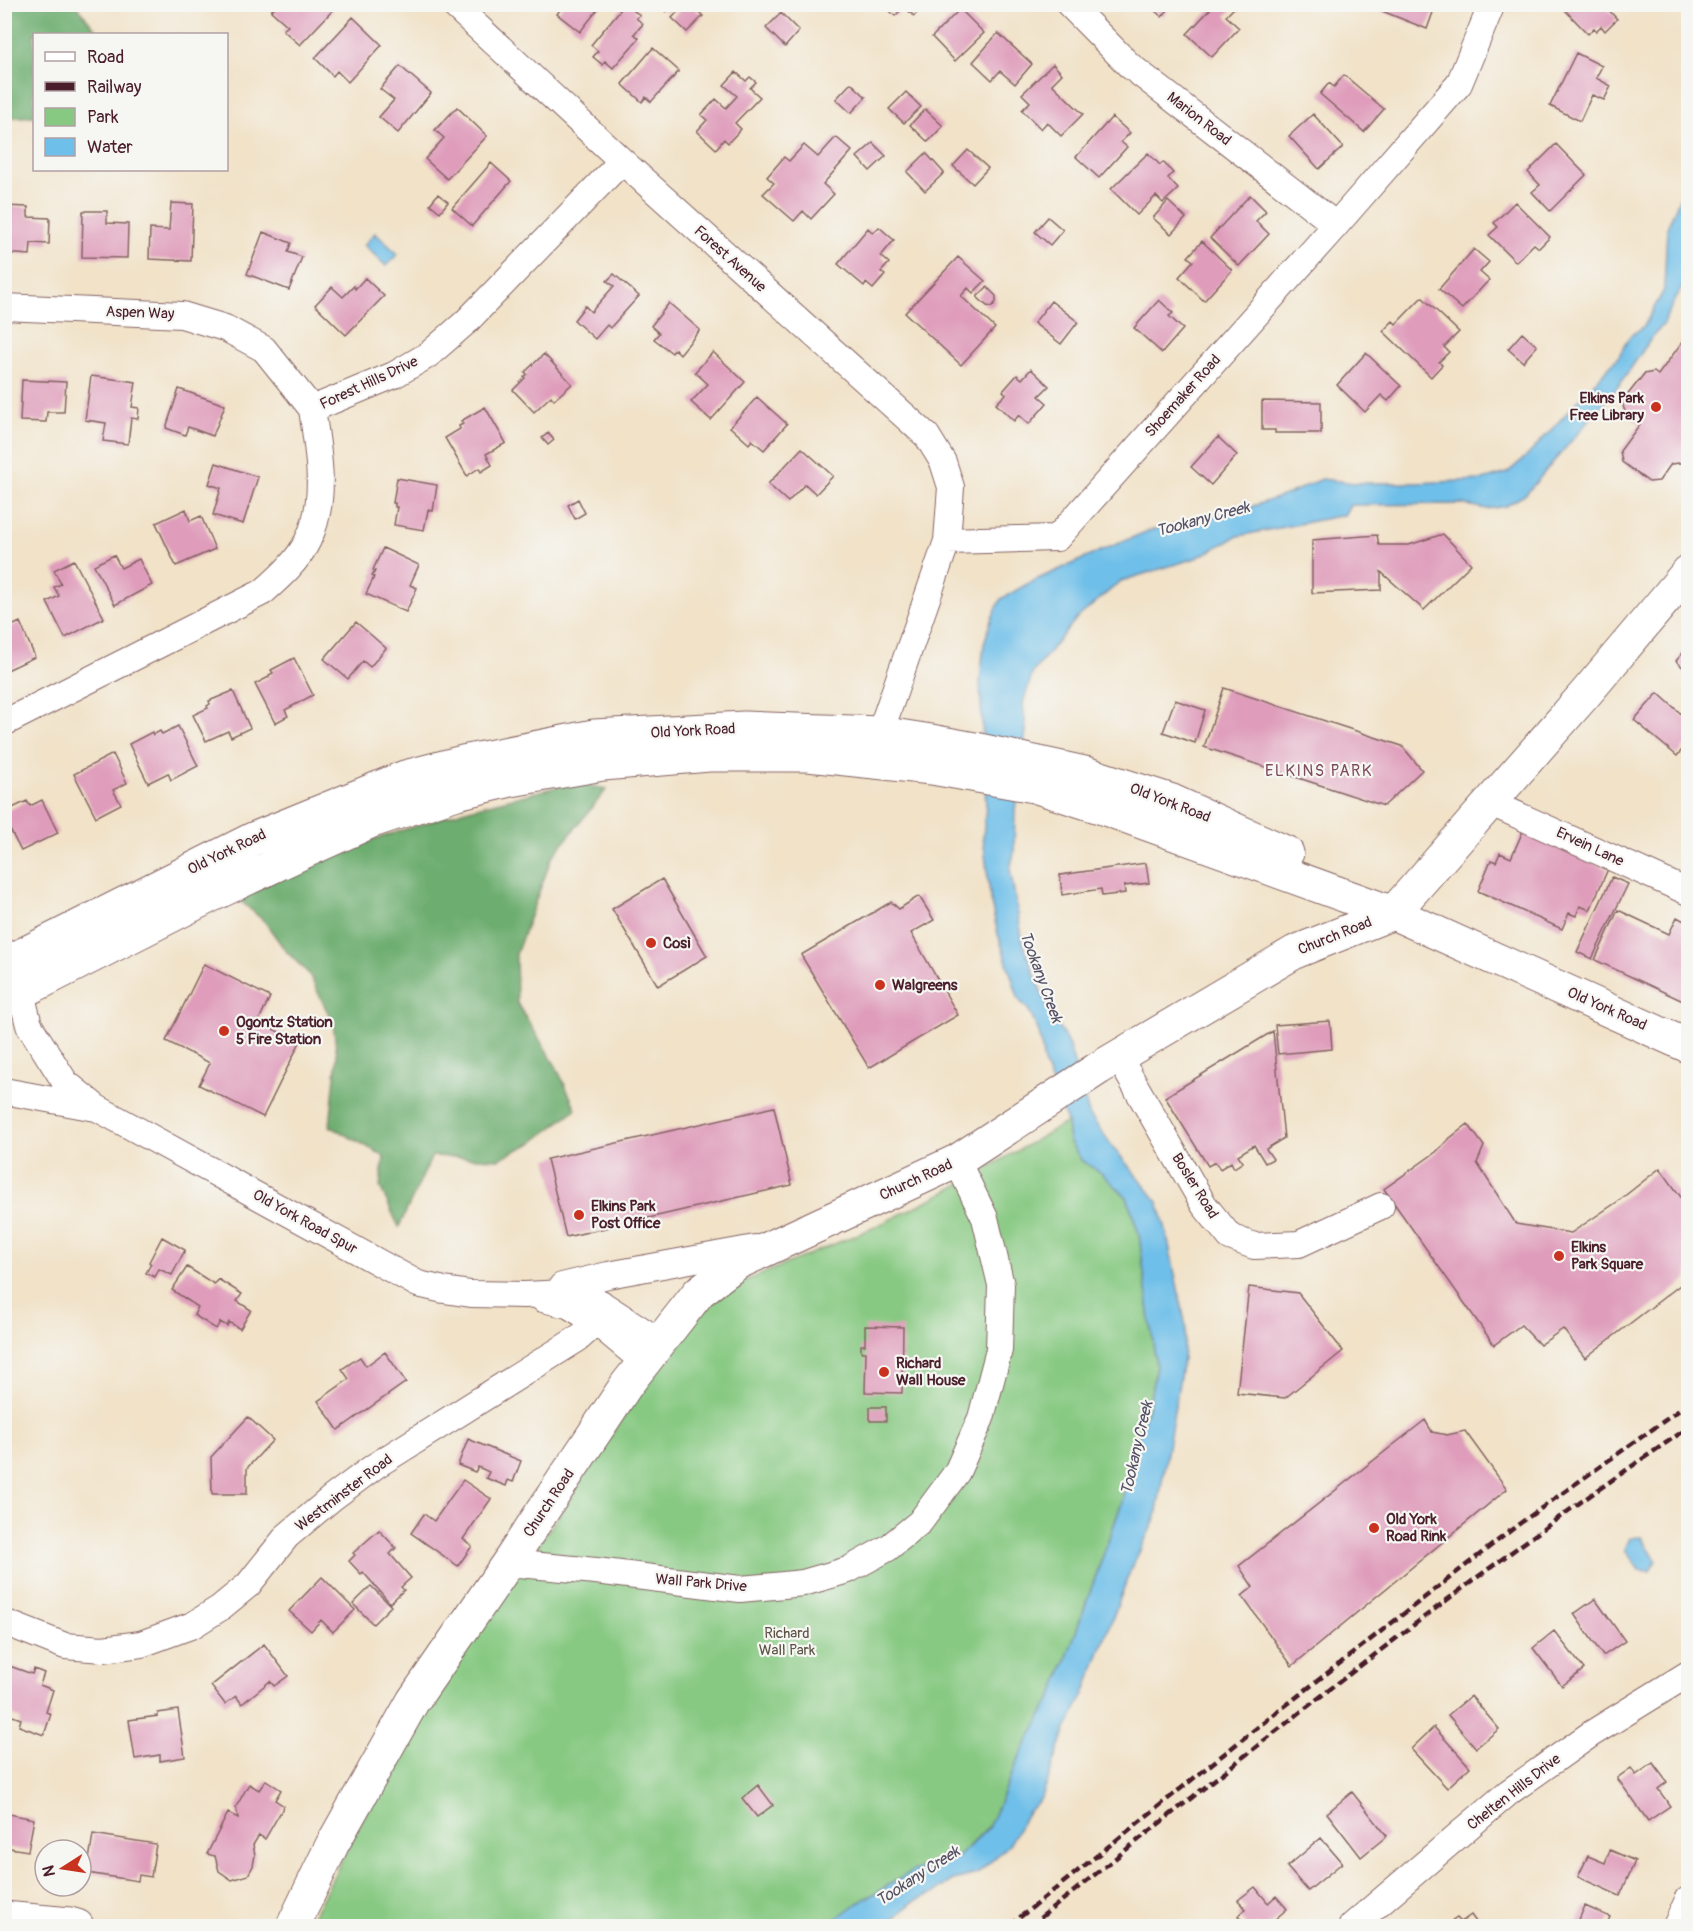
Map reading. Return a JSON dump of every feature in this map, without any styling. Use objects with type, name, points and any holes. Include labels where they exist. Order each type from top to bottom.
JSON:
[{"type":"main road","name":"Church Road","points":[[293,1926],[332,1845],[413,1701],[627,1384],[699,1292],[737,1263],[957,1161],[1109,1062],[1295,951],[1393,913],[1491,803],[1689,572]]},
{"type":"main road","name":"Old York Road","points":[[5,963],[253,838],[405,777],[594,736],[744,728],[880,733],[981,763],[1032,774],[1085,773],[1172,801],[1284,851],[1393,913],[1689,1046]]},
{"type":"main road","name":"Old York Road","points":[[13,997],[210,896],[372,821],[457,793],[511,780],[603,764],[709,755],[808,755],[932,768],[981,763]]},
{"type":"main road","points":[[4,1918],[77,1926]]},
{"type":"street","name":"Forest Avenue","points":[[453,4],[622,161],[927,436],[943,462],[951,487],[946,542]]},
{"type":"street","name":"Marion Road","points":[[1069,4],[1129,65],[1336,225]]},
{"type":"street","name":"Shoemaker Road","points":[[946,542],[1057,538],[1459,84],[1492,4]]},
{"type":"street","name":"Forest Hills Drive","points":[[4,723],[263,592],[287,571],[308,540],[318,508],[321,472],[312,409],[394,375],[428,355],[466,322],[622,161]]},
{"type":"street","name":"Aspen Way","points":[[4,307],[182,315],[225,328],[264,349],[312,409]]},
{"type":"street","points":[[880,733],[946,542]]},
{"type":"street","name":"Ervein Lane","points":[[1491,803],[1689,892]]},
{"type":"street","name":"Old York Road Spur","points":[[5,963],[13,997],[37,1010],[97,1108],[418,1284],[471,1294],[525,1295],[598,1313],[652,1352]]},
{"type":"street","name":"Bosler Road","points":[[1109,1062],[1204,1205],[1230,1237],[1254,1246],[1299,1244],[1381,1206]]},
{"type":"street","points":[[4,1091],[97,1108]]},
{"type":"street","name":"Wall Park Drive","points":[[508,1563],[596,1571],[740,1589],[774,1586],[803,1583],[848,1570],[888,1548],[920,1522],[957,1472],[981,1418],[999,1350],[1001,1285],[985,1218],[957,1161]]},
{"type":"street","name":"Old York Road Spur","points":[[525,1295],[608,1275],[782,1243]]},
{"type":"street","name":"Westminster Road","points":[[4,1622],[65,1646],[102,1649],[141,1644],[193,1625],[220,1608],[248,1585],[287,1536],[332,1498],[411,1443],[579,1338],[598,1313]]},
{"type":"street","name":"Chelten Hills Drive","points":[[1352,1926],[1509,1792],[1592,1734],[1689,1674]]},
{"type":"street","points":[[1676,1926],[1689,1900]]},
{"type":"green space","points":[[5,4],[76,5],[98,33],[33,33],[33,116],[5,118]]},
{"type":"green space","points":[[572,783],[607,789],[552,857],[516,954],[517,1003],[556,1066],[576,1109],[532,1143],[498,1159],[432,1156],[399,1227],[380,1187],[384,1156],[330,1126],[337,1056],[333,1023],[309,974],[285,950],[265,922],[236,897],[340,850],[469,809]]},
{"type":"green space","name":"Richard Wall Park","points":[[1067,1122],[1069,1141],[1082,1161],[1100,1172],[1127,1197],[1139,1234],[1156,1366],[1149,1405],[1137,1440],[1121,1505],[1055,1691],[1019,1758],[989,1826],[956,1859],[933,1863],[827,1926],[308,1926],[391,1764],[494,1608],[564,1508],[659,1362],[688,1326],[714,1302],[745,1281],[873,1228],[951,1189]]},
{"type":"water","name":"Tookany Creek","points":[[1688,178],[1688,276],[1664,324],[1652,337],[1620,384],[1526,494],[1506,506],[1487,509],[1462,504],[1350,505],[1344,515],[1238,536],[1196,558],[1121,581],[1076,619],[1033,672],[1023,703],[1026,731],[1015,810],[1014,853],[1010,869],[1023,943],[1042,994],[1069,1046],[1089,1114],[1158,1202],[1186,1327],[1183,1359],[1156,1517],[1131,1569],[1084,1694],[1066,1729],[1042,1797],[1027,1813],[1009,1845],[977,1874],[953,1880],[935,1892],[913,1902],[885,1926],[826,1926],[853,1906],[911,1872],[933,1863],[956,1859],[988,1828],[1019,1758],[1055,1691],[1121,1505],[1137,1440],[1149,1405],[1156,1366],[1139,1234],[1127,1197],[1100,1172],[1082,1161],[1069,1141],[1067,1122],[1044,1063],[1039,1032],[1028,1009],[1019,1000],[998,934],[991,903],[983,837],[986,805],[980,681],[984,644],[991,620],[1001,599],[1029,583],[1148,531],[1247,508],[1322,479],[1354,483],[1416,483],[1483,480],[1507,473],[1529,454],[1619,356],[1629,337],[1644,326],[1664,290],[1667,228]]},
{"type":"water","points":[[375,233],[398,254],[386,266],[364,245]]},
{"type":"water","points":[[1641,1537],[1656,1560],[1650,1571],[1639,1570],[1625,1549],[1630,1538]]},
{"type":"building","points":[[277,4],[331,4],[333,10],[300,45],[283,30],[288,26],[271,11]]},
{"type":"building","points":[[564,4],[602,4],[580,32],[557,14]]},
{"type":"building","points":[[625,4],[640,4],[634,11],[640,15],[636,18],[643,24],[634,34],[639,38],[613,68],[605,61],[603,65],[593,57],[598,51],[591,45]]},
{"type":"building","points":[[657,4],[673,4],[666,12]]},
{"type":"building","points":[[685,4],[691,4],[703,16],[687,32],[672,18]]},
{"type":"building","points":[[883,4],[925,5],[914,16],[904,7],[895,16]]},
{"type":"building","points":[[1147,4],[1173,4],[1162,17]]},
{"type":"building","points":[[1215,4],[1234,4],[1236,6],[1226,16],[1239,28],[1212,57],[1187,34]]},
{"type":"building","points":[[1379,4],[1436,4],[1427,29],[1377,9]]},
{"type":"building","points":[[1564,4],[1603,4],[1617,19],[1605,31],[1601,26],[1596,31],[1594,28],[1588,34],[1564,9],[1566,7]]},
{"type":"building","points":[[960,9],[984,33],[955,61],[932,37]]},
{"type":"building","points":[[781,13],[799,31],[785,47],[766,28]]},
{"type":"building","points":[[353,17],[382,45],[348,82],[337,71],[333,76],[315,58]]},
{"type":"building","points":[[998,33],[1032,64],[1015,84],[1000,71],[992,80],[973,62]]},
{"type":"building","points":[[653,48],[679,71],[651,102],[646,97],[642,102],[622,84]]},
{"type":"building","points":[[1576,53],[1602,66],[1596,78],[1611,86],[1604,100],[1592,95],[1580,121],[1550,106]]},
{"type":"building","points":[[1053,64],[1062,74],[1052,84],[1083,114],[1061,136],[1047,122],[1041,129],[1022,110],[1030,102],[1022,94]]},
{"type":"building","points":[[400,66],[431,93],[398,133],[379,117],[394,100],[380,89]]},
{"type":"building","points":[[736,72],[746,81],[750,77],[756,82],[750,88],[760,97],[735,123],[741,129],[728,143],[724,139],[716,149],[697,131],[707,120],[701,115],[716,99],[726,108],[737,96],[724,85]]},
{"type":"building","points":[[1344,75],[1384,109],[1364,132],[1320,94],[1329,83],[1334,87]]},
{"type":"building","points":[[851,83],[866,97],[851,113],[836,99]]},
{"type":"building","points":[[906,92],[921,107],[904,123],[889,109]]},
{"type":"building","points":[[457,107],[487,136],[447,179],[425,159],[444,138],[435,130]]},
{"type":"building","points":[[925,109],[943,126],[928,142],[910,125]]},
{"type":"building","points":[[1313,114],[1343,147],[1319,169],[1289,136]]},
{"type":"building","points":[[1112,117],[1130,133],[1121,142],[1127,147],[1099,178],[1076,157]]},
{"type":"building","points":[[836,137],[852,151],[823,184],[834,194],[811,219],[803,211],[794,221],[763,194],[774,183],[767,177],[784,157],[789,161],[804,145],[818,157]]},
{"type":"building","points":[[873,143],[886,156],[870,171],[857,157]]},
{"type":"building","points":[[1556,144],[1586,175],[1550,211],[1532,192],[1540,185],[1528,172]]},
{"type":"building","points":[[968,150],[988,168],[973,184],[953,166]]},
{"type":"building","points":[[926,153],[944,173],[925,191],[907,172]]},
{"type":"building","points":[[1148,153],[1160,165],[1163,162],[1173,173],[1168,178],[1178,189],[1163,203],[1156,196],[1137,215],[1111,189]]},
{"type":"building","points":[[491,163],[511,181],[472,226],[452,208]]},
{"type":"building","points":[[438,194],[448,202],[440,212],[430,204]]},
{"type":"building","points":[[1250,195],[1266,211],[1256,221],[1269,234],[1239,266],[1210,238]]},
{"type":"building","points":[[1168,201],[1186,218],[1171,234],[1153,218]]},
{"type":"building","points":[[1515,202],[1550,237],[1539,248],[1534,244],[1516,262],[1489,235],[1498,227],[1494,223]]},
{"type":"building","points":[[171,203],[193,204],[191,261],[149,259],[150,229],[169,230]]},
{"type":"building","points":[[4,206],[28,207],[28,217],[50,218],[49,244],[31,243],[30,255],[4,253]]},
{"type":"building","points":[[83,211],[107,211],[107,223],[128,224],[127,258],[82,257]]},
{"type":"building","points":[[1048,217],[1063,230],[1050,245],[1035,232]]},
{"type":"building","points":[[879,227],[894,240],[881,256],[889,263],[881,272],[885,275],[873,289],[866,283],[864,286],[838,264],[868,228],[873,233]]},
{"type":"building","points":[[263,232],[291,243],[288,252],[302,257],[289,290],[247,274]]},
{"type":"building","points":[[1202,241],[1232,270],[1204,301],[1179,277],[1193,261],[1188,257]]},
{"type":"building","points":[[1474,249],[1489,262],[1480,272],[1489,280],[1462,309],[1439,289]]},
{"type":"building","points":[[958,257],[985,281],[973,293],[968,288],[961,296],[995,328],[961,365],[905,313]]},
{"type":"building","points":[[614,274],[639,296],[610,328],[607,325],[595,339],[574,320],[585,306],[591,312],[614,286],[607,281]]},
{"type":"building","points":[[365,278],[384,296],[346,335],[315,305],[332,287],[343,297]]},
{"type":"building","points":[[987,287],[996,296],[996,302],[992,307],[987,306],[977,297]]},
{"type":"building","points":[[1422,297],[1459,332],[1444,347],[1449,352],[1439,362],[1442,365],[1431,377],[1383,331],[1393,321],[1396,324]]},
{"type":"building","points":[[1159,300],[1173,313],[1169,316],[1183,329],[1162,353],[1134,328]]},
{"type":"building","points":[[1051,301],[1078,322],[1061,344],[1034,323]]},
{"type":"building","points":[[669,303],[700,330],[680,354],[675,349],[672,353],[654,339],[659,333],[651,326]]},
{"type":"building","points":[[1522,333],[1537,346],[1523,362],[1508,349]]},
{"type":"building","name":"Elkins Park Free Library","points":[[1688,334],[1688,462],[1671,464],[1659,481],[1649,482],[1622,462],[1620,451],[1640,424],[1625,412],[1622,402],[1644,374],[1654,372],[1658,375]]},
{"type":"building","points":[[713,352],[745,382],[711,420],[691,402],[708,384],[695,372]]},
{"type":"building","points":[[1366,353],[1401,386],[1388,401],[1381,395],[1365,412],[1337,385]]},
{"type":"building","points":[[544,354],[572,384],[554,400],[551,396],[534,412],[513,390],[525,378],[527,374],[525,372]]},
{"type":"building","points":[[1031,369],[1049,386],[1039,396],[1047,403],[1029,424],[1019,415],[1014,421],[996,404],[1006,394],[1003,391],[1017,375],[1022,379]]},
{"type":"building","points":[[4,376],[7,376],[7,409],[4,409]]},
{"type":"building","points":[[91,376],[136,382],[132,407],[139,408],[138,419],[131,418],[128,444],[103,441],[106,423],[85,420]]},
{"type":"building","points":[[22,380],[66,382],[64,412],[47,412],[46,422],[20,421]]},
{"type":"building","points":[[179,389],[225,405],[213,436],[188,427],[185,435],[166,428]]},
{"type":"building","points":[[757,397],[787,424],[764,450],[752,440],[749,444],[730,427]]},
{"type":"building","points":[[1262,401],[1321,402],[1321,433],[1275,433],[1275,430],[1262,430]]},
{"type":"building","points":[[485,407],[506,443],[486,454],[492,465],[481,472],[479,468],[467,476],[445,438],[460,429],[459,426],[463,424],[461,421]]},
{"type":"building","points":[[548,433],[554,440],[548,445],[542,438]]},
{"type":"building","points":[[1218,437],[1237,455],[1211,485],[1191,467]]},
{"type":"building","points":[[802,448],[833,476],[816,494],[805,484],[788,502],[768,484]]},
{"type":"building","points":[[216,463],[258,477],[243,524],[213,515],[221,488],[209,484]]},
{"type":"building","points":[[397,478],[437,485],[433,511],[428,510],[424,530],[394,525],[397,507],[393,503]]},
{"type":"building","points":[[578,499],[585,513],[575,519],[568,505]]},
{"type":"building","points":[[186,509],[190,521],[201,516],[215,549],[176,566],[156,523]]},
{"type":"building","points":[[1443,534],[1471,564],[1424,610],[1381,572],[1381,590],[1312,593],[1312,540],[1377,535],[1379,545],[1409,545]]},
{"type":"building","points":[[383,548],[419,565],[410,585],[417,588],[406,612],[366,594]]},
{"type":"building","points":[[114,555],[121,568],[139,559],[152,585],[115,605],[94,565]]},
{"type":"building","points":[[74,560],[104,618],[65,638],[47,602],[59,596],[54,587],[61,584],[54,570]]},
{"type":"building","points":[[20,622],[35,657],[5,671],[5,629]]},
{"type":"building","points":[[356,622],[386,648],[370,667],[363,661],[348,679],[324,659]]},
{"type":"building","points":[[1688,647],[1688,672],[1676,661]]},
{"type":"building","points":[[294,658],[313,695],[285,710],[288,716],[275,723],[255,684],[269,677],[273,673],[271,670]]},
{"type":"building","points":[[1224,688],[1402,746],[1422,770],[1384,806],[1204,747]]},
{"type":"building","points":[[233,691],[250,728],[231,737],[228,731],[206,741],[193,715],[208,708],[209,701]]},
{"type":"building","points":[[1658,693],[1688,720],[1688,745],[1677,756],[1634,720]]},
{"type":"building","points":[[1175,700],[1205,710],[1195,743],[1163,732]]},
{"type":"building","points":[[178,726],[198,766],[171,780],[168,773],[148,783],[129,744],[152,732],[153,735],[160,731],[162,734]]},
{"type":"building","points":[[113,754],[127,783],[113,790],[121,804],[96,817],[74,774]]},
{"type":"building","points":[[42,800],[58,833],[21,851],[4,818],[4,812],[27,801],[30,806]]},
{"type":"building","points":[[1523,831],[1608,869],[1590,910],[1580,906],[1576,916],[1569,913],[1562,929],[1478,891],[1491,860],[1496,862],[1500,853],[1511,858]]},
{"type":"building","points":[[1146,863],[1149,883],[1124,886],[1125,893],[1102,896],[1101,889],[1062,895],[1060,875]]},
{"type":"building","points":[[1612,877],[1628,884],[1592,959],[1577,952]]},
{"type":"building","points":[[662,879],[707,956],[658,986],[612,909]]},
{"type":"building","name":"Walgreens","points":[[919,896],[934,920],[911,933],[958,1015],[869,1068],[801,955],[891,902],[899,909]]},
{"type":"building","points":[[1618,910],[1669,934],[1677,917],[1688,923],[1688,994],[1685,1002],[1595,960]]},
{"type":"building","name":"Ogontz Station 5 Fire Station","points":[[204,964],[270,997],[258,1022],[300,1042],[263,1117],[199,1085],[210,1063],[166,1041]]},
{"type":"building","points":[[1330,1021],[1332,1049],[1278,1054],[1275,1025]]},
{"type":"building","points":[[1273,1031],[1284,1138],[1266,1149],[1273,1159],[1265,1163],[1254,1145],[1238,1155],[1243,1162],[1234,1168],[1231,1162],[1220,1169],[1215,1162],[1208,1166],[1165,1097]]},
{"type":"building","points":[[774,1107],[792,1185],[566,1237],[547,1159]]},
{"type":"building","name":"Elkins Park Square","points":[[1468,1124],[1484,1146],[1477,1163],[1516,1224],[1571,1233],[1617,1202],[1660,1168],[1688,1207],[1688,1279],[1585,1358],[1563,1329],[1540,1345],[1521,1325],[1494,1345],[1384,1189],[1436,1152]]},
{"type":"building","points":[[162,1237],[185,1250],[172,1275],[159,1269],[155,1277],[146,1273]]},
{"type":"building","points":[[187,1267],[214,1284],[218,1279],[242,1294],[237,1301],[251,1310],[240,1329],[229,1322],[227,1326],[220,1322],[216,1329],[194,1315],[198,1307],[172,1290]]},
{"type":"building","points":[[1249,1287],[1298,1293],[1343,1351],[1285,1398],[1237,1393]]},
{"type":"building","name":"Richard Wall House","points":[[865,1326],[903,1327],[902,1393],[865,1392],[866,1352],[861,1352],[861,1345],[865,1345]]},
{"type":"building","points":[[385,1352],[406,1382],[338,1430],[318,1401],[349,1379],[342,1369],[360,1357],[366,1366]]},
{"type":"building","points":[[870,1407],[886,1407],[886,1421],[870,1421]]},
{"type":"building","points":[[248,1417],[273,1440],[247,1468],[247,1494],[212,1494],[211,1457]]},
{"type":"building","name":"Old York Road Rink","points":[[1425,1420],[1432,1432],[1447,1435],[1465,1431],[1507,1489],[1292,1666],[1242,1596],[1253,1587],[1239,1566]]},
{"type":"building","points":[[468,1439],[521,1461],[513,1482],[508,1480],[506,1486],[486,1478],[489,1472],[478,1467],[475,1472],[458,1465]]},
{"type":"building","points":[[463,1480],[491,1499],[463,1539],[472,1546],[458,1566],[411,1533],[424,1514],[434,1521]]},
{"type":"building","points":[[379,1530],[396,1548],[390,1554],[411,1578],[401,1587],[404,1590],[390,1603],[363,1572],[361,1574],[349,1561],[355,1555],[353,1553]]},
{"type":"building","points":[[322,1577],[355,1610],[333,1632],[321,1620],[311,1631],[289,1611]]},
{"type":"building","points":[[371,1586],[391,1606],[373,1624],[353,1604]]},
{"type":"building","points":[[1595,1599],[1625,1641],[1603,1656],[1574,1614]]},
{"type":"building","points":[[1554,1631],[1584,1669],[1562,1686],[1533,1648]]},
{"type":"building","points":[[264,1644],[288,1676],[274,1686],[270,1681],[242,1704],[236,1696],[225,1704],[211,1686]]},
{"type":"building","points":[[4,1664],[32,1674],[34,1669],[44,1673],[40,1685],[53,1690],[46,1712],[51,1714],[44,1735],[19,1726],[21,1719],[4,1713]]},
{"type":"building","points":[[1471,1696],[1499,1729],[1476,1748],[1448,1715]]},
{"type":"building","points":[[178,1710],[185,1757],[160,1761],[160,1755],[135,1759],[129,1720],[158,1716],[158,1713]]},
{"type":"building","points":[[1434,1727],[1470,1767],[1447,1788],[1411,1749]]},
{"type":"building","points":[[1653,1763],[1667,1782],[1658,1789],[1670,1806],[1648,1821],[1617,1778],[1631,1768],[1636,1775]]},
{"type":"building","points":[[266,1780],[281,1790],[275,1800],[284,1806],[265,1839],[259,1835],[253,1845],[255,1855],[248,1875],[232,1880],[219,1871],[215,1856],[207,1854],[228,1813],[238,1818],[236,1807],[249,1784],[259,1790]]},
{"type":"building","points":[[758,1785],[773,1805],[757,1817],[742,1798]]},
{"type":"building","points":[[1352,1792],[1387,1836],[1361,1857],[1327,1813]]},
{"type":"building","points":[[4,1813],[34,1819],[28,1851],[4,1847]]},
{"type":"building","points":[[93,1834],[156,1844],[151,1877],[139,1875],[138,1881],[93,1874]]},
{"type":"building","points":[[1321,1838],[1342,1863],[1308,1891],[1287,1867]]},
{"type":"building","points":[[1610,1850],[1635,1861],[1620,1896],[1578,1877],[1588,1856],[1605,1863]]},
{"type":"building","points":[[1255,1887],[1268,1903],[1276,1896],[1287,1909],[1267,1926],[1247,1926],[1238,1916],[1246,1909],[1238,1900]]},
{"type":"building","points":[[1585,1906],[1610,1917],[1606,1926],[1576,1926]]},
{"type":"building","points":[[1471,1915],[1479,1926],[1445,1926],[1457,1918],[1461,1922]]},
{"type":"railway","points":[[1009,1926],[1249,1734],[1519,1524],[1688,1404]]},
{"type":"railway","points":[[1030,1926],[1354,1670],[1519,1546],[1688,1428]]},
{"type":"place","name":"Elkins Park Free Library","points":[[1656,407]]},
{"type":"place","name":"Così","points":[[651,943]]},
{"type":"place","name":"Walgreens","points":[[880,985]]},
{"type":"place","name":"Ogontz Station 5 Fire Station","points":[[224,1031]]},
{"type":"place","name":"Elkins Park Post Office","points":[[579,1215]]},
{"type":"place","name":"Elkins Park Square","points":[[1559,1256]]},
{"type":"place","name":"Richard Wall House","points":[[884,1372]]},
{"type":"place","name":"Old York Road Rink","points":[[1374,1528]]},
{"type":"district","name":"ELKINS PARK","points":[[1319,771]]}]
